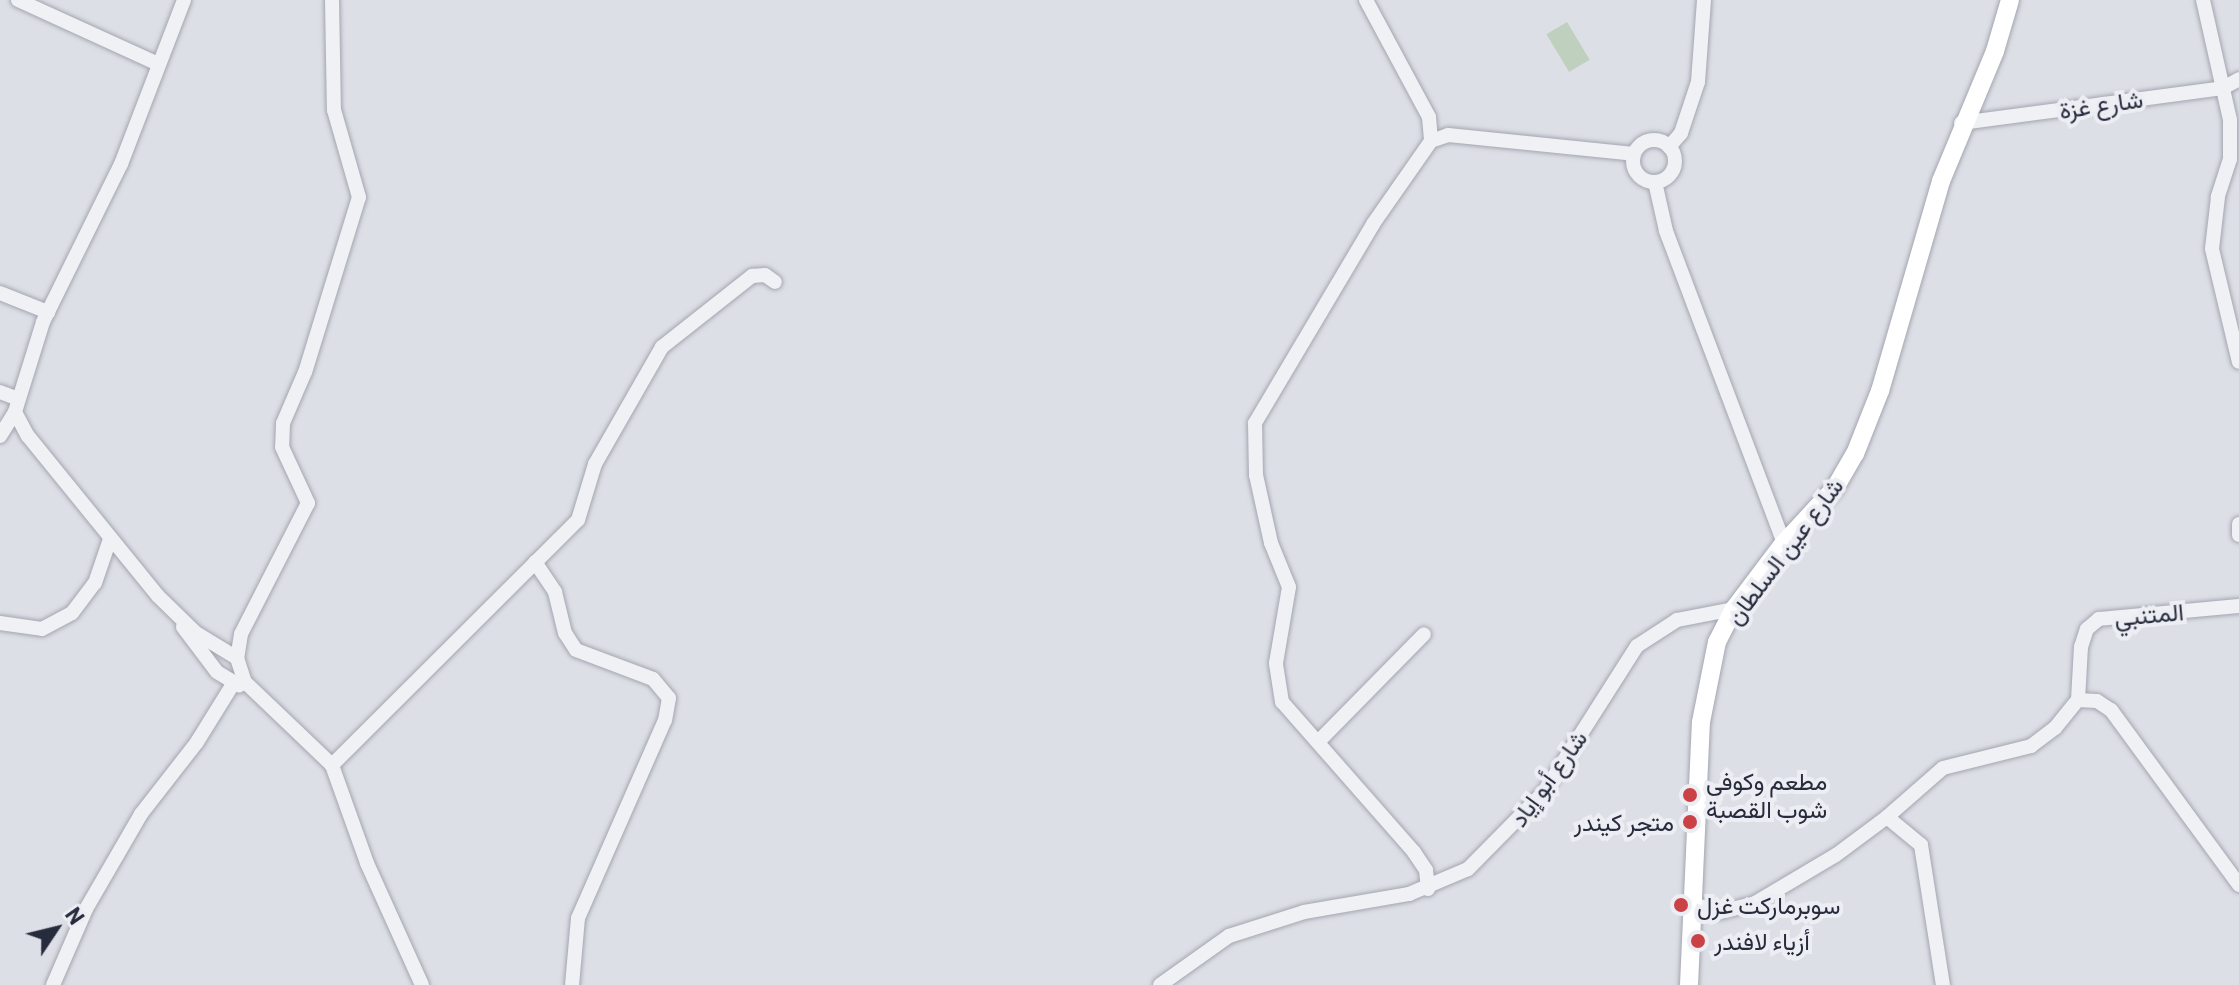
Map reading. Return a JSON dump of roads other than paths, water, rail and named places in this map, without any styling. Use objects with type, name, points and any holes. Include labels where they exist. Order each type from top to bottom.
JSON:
[{"type":"main road","name":"شارع عين السلطان","points":[[1689,985],[1701,722],[1717,642],[1734,609],[1784,543],[1835,488],[1855,454],[1880,391],[1961,123],[1995,51],[2010,0]]},
{"type":"street","points":[[18,0],[156,63]]},
{"type":"street","points":[[0,436],[16,405],[48,312],[121,164],[156,63],[184,0]]},
{"type":"street","points":[[332,0],[334,110],[359,197],[305,372],[283,423],[282,447],[308,503],[241,634],[237,658],[240,674],[251,689],[332,765],[367,863],[422,985]]},
{"type":"street","points":[[1366,0],[1429,117],[1431,141]]},
{"type":"street","points":[[1669,147],[1681,133],[1698,82],[1704,0]]},
{"type":"street","points":[[2203,0],[2230,120],[2230,159],[2218,197],[2212,249],[2239,362]]},
{"type":"street","name":"شارع غزة","points":[[1961,123],[2223,88],[2239,79]]},
{"type":"street","points":[[1428,889],[1426,870],[1414,852],[1282,702],[1278,688],[1278,646],[1289,587],[1271,543],[1256,475],[1255,423],[1373,224],[1431,141],[1448,135],[1634,154],[1650,141],[1669,147],[1675,159],[1672,172],[1655,182]]},
{"type":"street","points":[[1634,154],[1637,174],[1655,182]]},
{"type":"street","points":[[1655,182],[1666,231],[1784,543]]},
{"type":"street","points":[[332,765],[578,520],[595,464],[662,347],[752,276],[765,275],[775,282]]},
{"type":"street","points":[[0,293],[48,312]]},
{"type":"street","points":[[0,392],[16,405],[28,436],[110,539],[177,616],[204,659],[233,684],[251,689]]},
{"type":"street","points":[[2239,524],[2239,535]]},
{"type":"street","points":[[0,623],[42,629],[72,613],[95,583],[110,539]]},
{"type":"street","points":[[535,562],[555,592],[565,633],[576,650],[653,679],[669,698],[665,720],[578,918],[572,985]]},
{"type":"street","name":"المتنبي","points":[[2078,700],[2083,639],[2099,619],[2239,606]]},
{"type":"street","name":"شارع أبو إياد","points":[[1160,985],[1229,936],[1250,928],[1304,912],[1428,889],[1468,869],[1530,810],[1637,646],[1677,620],[1734,609]]},
{"type":"street","points":[[177,616],[237,658]]},
{"type":"street","points":[[1318,742],[1424,634]]},
{"type":"street","points":[[53,985],[86,909],[141,814],[197,742],[233,684]]},
{"type":"street","points":[[1693,904],[1720,912],[1755,903],[1836,855],[1887,817],[1943,768],[2042,740],[2078,700],[2097,701],[2111,710],[2239,885]]},
{"type":"street","points":[[1887,817],[1916,838],[1925,856],[1943,985]]},
{"type":"place","name":"مطعم وكوفي شوب القصبة","points":[[1690,795]]},
{"type":"place","name":"متجر كيندر","points":[[1690,822]]},
{"type":"place","name":"سوبرماركت غزل","points":[[1681,905]]},
{"type":"place","name":"أزياء لافندر","points":[[1698,941]]}]
